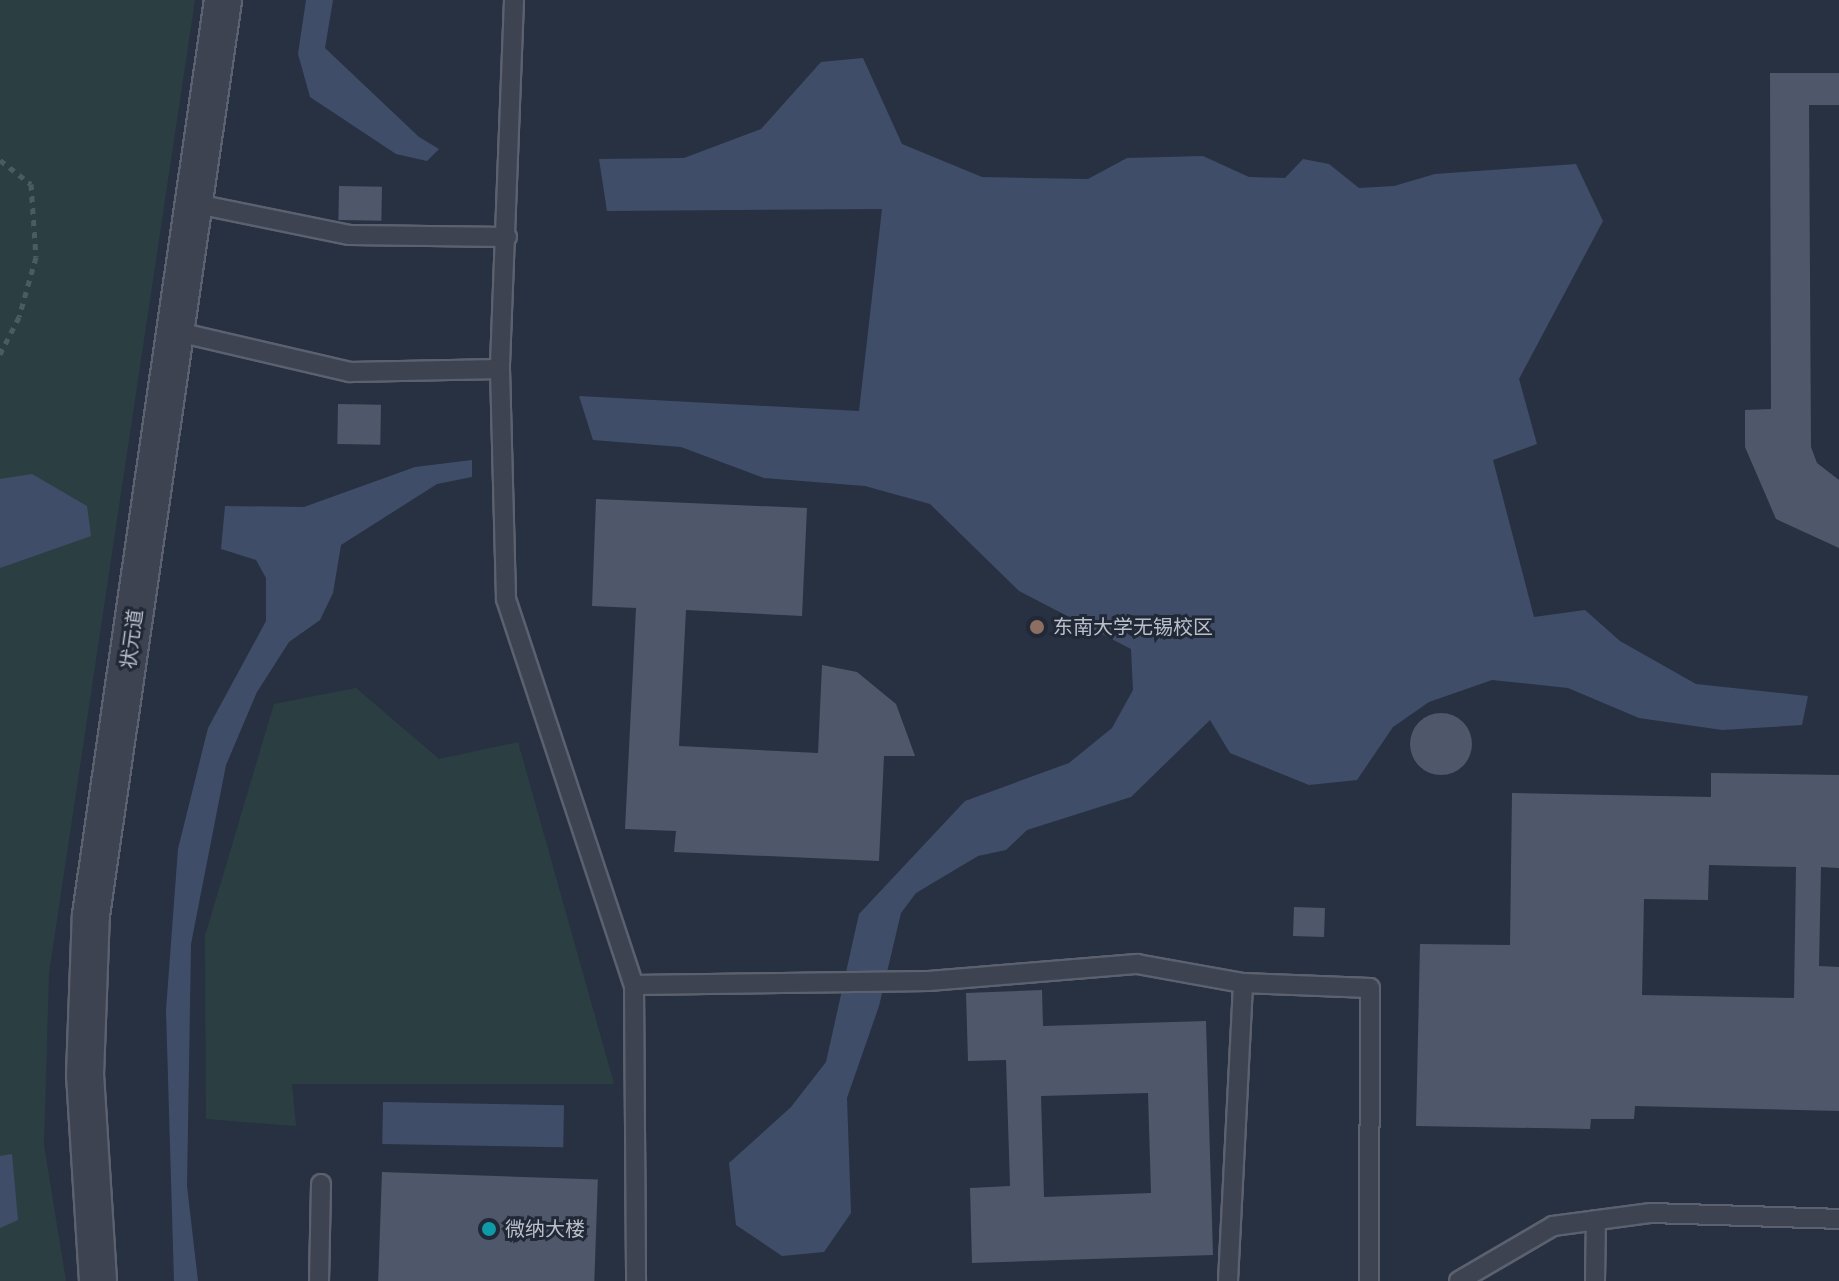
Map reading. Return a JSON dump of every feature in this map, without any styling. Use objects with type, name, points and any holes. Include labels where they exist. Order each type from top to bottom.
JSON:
[{"type":"street","name":"状元道","points":[[98,1281],[85,1075],[91,915],[197,204],[223,0]]},
{"type":"lane","points":[[514,0],[500,369],[506,599],[634,985],[636,1281]]},
{"type":"lane","points":[[197,204],[350,235],[507,237]]},
{"type":"lane","points":[[178,332],[350,372],[500,369]]},
{"type":"lane","points":[[634,985],[929,981],[1137,964],[1243,983],[1370,988],[1369,1281]]},
{"type":"lane","points":[[1228,1281],[1243,983]]},
{"type":"lane","points":[[319,1281],[321,1184]]},
{"type":"lane","points":[[1459,1281],[1553,1226],[1651,1213],[1839,1219]]},
{"type":"lane","points":[[1595,1281],[1596,1220]]},
{"type":"path","points":[[0,160],[31,184],[36,257],[19,317],[0,354]]},
{"type":"green space","points":[[0,0],[195,0],[49,973],[44,1145],[66,1281],[0,1281]]},
{"type":"green space","points":[[356,688],[439,759],[518,742],[614,1084],[292,1084],[296,1126],[206,1119],[205,936],[274,704]]},
{"type":"water","points":[[306,0],[333,0],[325,48],[419,137],[439,149],[427,161],[396,154],[310,97],[298,54]]},
{"type":"water","points":[[863,58],[902,144],[982,177],[1088,179],[1127,158],[1203,156],[1249,177],[1285,178],[1303,159],[1329,164],[1359,188],[1394,186],[1435,174],[1576,164],[1603,221],[1519,379],[1537,444],[1493,460],[1534,617],[1585,610],[1620,641],[1696,684],[1808,696],[1802,725],[1722,730],[1639,718],[1568,688],[1492,680],[1429,702],[1393,727],[1357,780],[1309,785],[1230,753],[1210,720],[1131,797],[1027,830],[1006,850],[978,856],[916,893],[901,913],[879,1006],[847,1098],[851,1213],[824,1252],[782,1256],[736,1225],[729,1163],[791,1107],[826,1062],[859,914],[965,801],[1069,763],[1112,728],[1133,690],[1131,649],[1019,591],[930,504],[865,486],[764,478],[681,447],[593,440],[579,396],[859,411],[882,209],[607,211],[599,159],[684,158],[761,129],[821,62]]},
{"type":"water","points":[[472,460],[472,477],[437,484],[341,545],[333,593],[320,620],[289,642],[257,692],[226,765],[191,944],[187,1186],[198,1281],[174,1281],[166,1010],[178,849],[208,728],[266,621],[266,578],[256,560],[221,549],[225,506],[304,507],[415,467]]},
{"type":"water","points":[[32,474],[87,506],[91,536],[0,568],[0,479]]},
{"type":"water","points":[[383,1102],[564,1105],[563,1147],[382,1144]]},
{"type":"water","points":[[12,1154],[18,1220],[0,1228],[0,1156]]},
{"type":"building","points":[[1770,73],[1839,73],[1839,105],[1809,105],[1811,447],[1817,463],[1839,480],[1839,548],[1776,519],[1745,447],[1745,410],[1771,409]]},
{"type":"building","points":[[339,186],[382,187],[381,221],[338,220]]},
{"type":"building","points":[[338,404],[381,405],[380,445],[337,444]]},
{"type":"building","points":[[596,499],[807,508],[802,616],[686,610],[679,746],[818,753],[822,665],[857,672],[896,704],[915,756],[884,756],[879,861],[674,852],[676,831],[625,829],[636,608],[592,606]]},
{"type":"building","points":[[1435,713],[1447,713],[1463,722],[1470,732],[1470,756],[1463,766],[1447,775],[1435,775],[1415,761],[1410,750],[1410,738],[1424,718]]},
{"type":"building","points":[[1711,773],[1839,775],[1839,868],[1821,867],[1819,966],[1839,967],[1839,1111],[1635,1106],[1634,1119],[1591,1119],[1590,1129],[1416,1126],[1420,944],[1510,945],[1512,793],[1711,797]],"holes":[[[1709,865],[1796,867],[1794,998],[1642,995],[1644,899],[1708,900]]]},
{"type":"building","points":[[1294,907],[1325,908],[1324,937],[1293,936]]},
{"type":"building","points":[[1042,990],[1043,1026],[1206,1021],[1213,1255],[972,1263],[970,1188],[1010,1186],[1006,1060],[968,1061],[966,993]],"holes":[[[1148,1093],[1151,1193],[1044,1197],[1041,1096]]]},
{"type":"building","name":"微纳大楼","points":[[382,1172],[598,1180],[594,1281],[378,1281]]},
{"type":"place","name":"东南大学无锡校区","points":[[1037,627]]},
{"type":"place","name":"微纳大楼","points":[[489,1229]]}]
